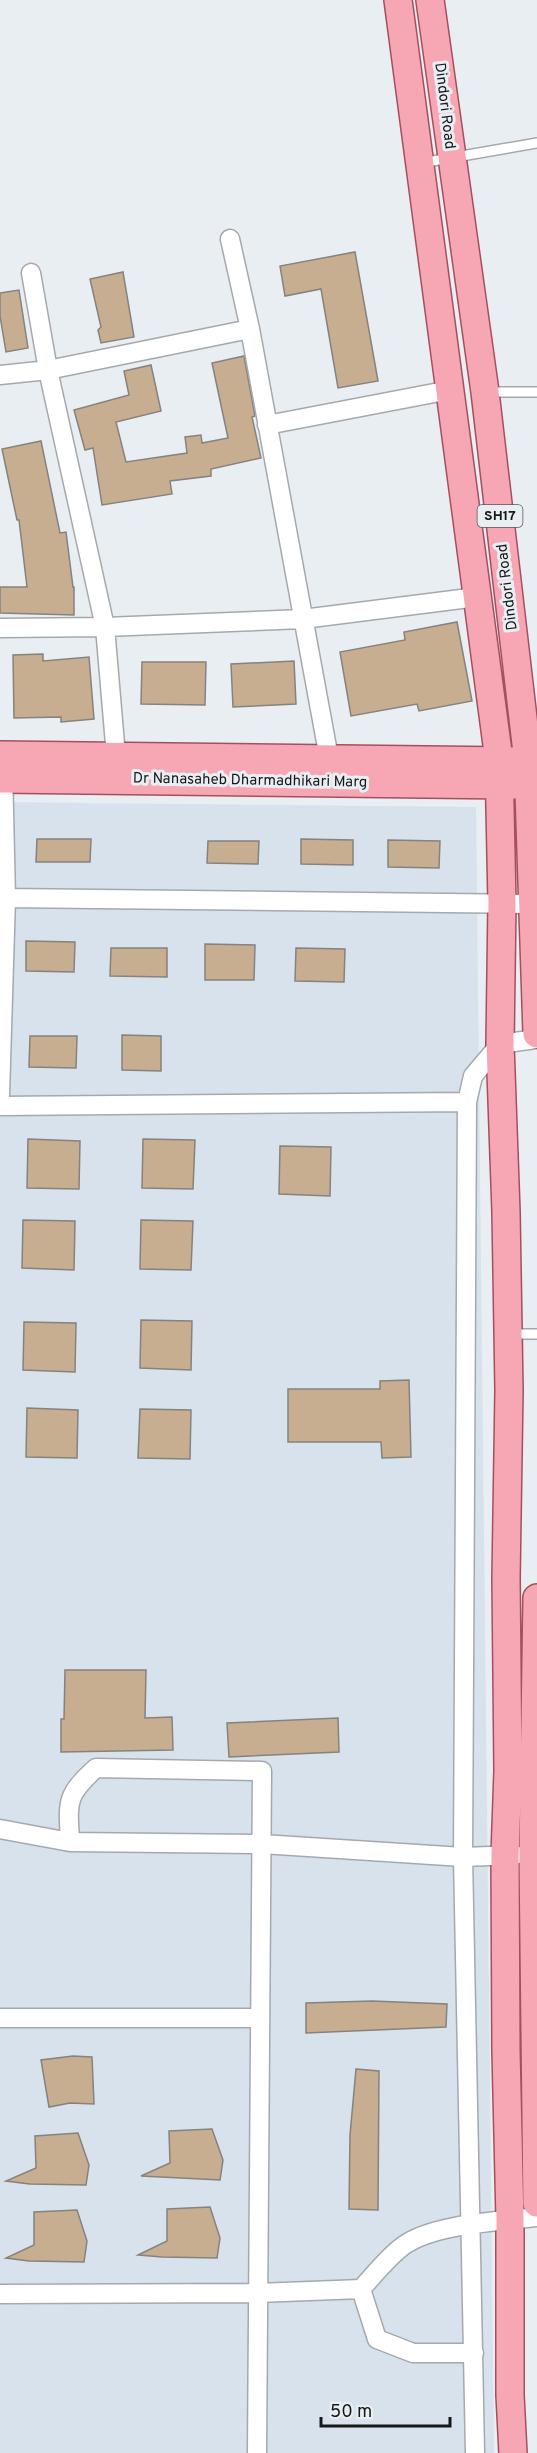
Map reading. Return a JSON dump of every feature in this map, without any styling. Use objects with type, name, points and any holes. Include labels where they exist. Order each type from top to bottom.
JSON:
[{"type":"main road","points":[[398,0],[500,772],[502,903],[500,1044],[508,1334],[506,2051],[510,2220],[510,2395],[513,2453]]},
{"type":"main road","name":"Dindori Road","points":[[430,0],[485,392],[533,773],[533,904],[537,1034]]},
{"type":"main road","name":"Dr Nanasaheb Dharmadhikari Marg","points":[[1,767],[116,756],[329,758],[500,772]]},
{"type":"main road","name":"Dr Nanasaheb Dharmadhikari Marg","points":[[1,767],[500,772]]},
{"type":"main road","points":[[500,772],[533,773]]},
{"type":"main road","points":[[537,1598],[535,1849],[537,2203]]},
{"type":"street","points":[[230,239],[250,329],[329,758]]},
{"type":"street","points":[[31,273],[48,370],[105,627],[116,756]]},
{"type":"street","points":[[0,375],[48,370],[250,329]]},
{"type":"street","points":[[267,425],[450,390]]},
{"type":"street","points":[[0,628],[105,627],[303,619],[477,597]]},
{"type":"street","points":[[0,1095],[6,898],[1,767]]},
{"type":"street","points":[[6,898],[533,904]]},
{"type":"street","points":[[476,2453],[463,1857],[467,1102],[473,1076],[500,1044],[537,1039]]},
{"type":"street","points":[[0,1106],[467,1102]]},
{"type":"street","points":[[70,1842],[68,1806],[77,1785],[96,1768],[262,1771],[257,2453]]},
{"type":"street","points":[[0,1829],[70,1842],[262,1844],[463,1857],[506,1855],[535,1849]]},
{"type":"street","points":[[0,2018],[260,2018]]},
{"type":"street","points":[[0,2294],[258,2293],[361,2289],[403,2246],[428,2234],[471,2224],[537,2217]]},
{"type":"street","points":[[361,2289],[377,2339],[412,2353],[474,2353]]},
{"type":"lane","points":[[420,163],[537,143]]},
{"type":"lane","points":[[485,392],[537,392]]},
{"type":"lane","points":[[508,1334],[537,1334]]},
{"type":"shaded area","points":[[0,802],[476,807],[494,2453],[0,2453]]},
{"type":"building","points":[[355,252],[378,381],[338,388],[321,289],[285,296],[280,266]]},
{"type":"building","points":[[123,272],[134,337],[101,343],[98,330],[101,327],[90,279]]},
{"type":"building","points":[[19,290],[28,348],[6,352],[0,316],[0,293]]},
{"type":"building","points":[[244,356],[255,416],[252,417],[261,458],[211,469],[211,476],[170,481],[172,494],[102,505],[93,448],[85,450],[74,410],[129,395],[124,371],[151,365],[161,411],[116,422],[126,462],[187,453],[185,437],[201,435],[202,443],[228,438],[212,363]]},
{"type":"building","points":[[41,441],[60,533],[66,532],[74,587],[74,615],[0,613],[0,587],[27,587],[19,520],[17,520],[2,449]]},
{"type":"building","points":[[457,622],[472,701],[419,711],[417,704],[351,716],[340,652],[405,640],[404,632]]},
{"type":"building","points":[[43,654],[43,661],[89,657],[94,719],[61,722],[61,717],[14,718],[13,655]]},
{"type":"building","points":[[294,661],[296,704],[233,707],[231,664]]},
{"type":"building","points":[[142,662],[206,662],[205,705],[141,704]]},
{"type":"building","points":[[37,839],[91,839],[90,862],[36,862]]},
{"type":"building","points":[[301,839],[353,840],[353,865],[301,864]]},
{"type":"building","points":[[388,840],[440,841],[439,868],[388,867]]},
{"type":"building","points":[[208,841],[259,841],[258,864],[207,863]]},
{"type":"building","points":[[26,941],[75,942],[74,972],[26,971]]},
{"type":"building","points":[[205,944],[255,945],[254,980],[205,980]]},
{"type":"building","points":[[111,948],[167,948],[167,977],[110,976]]},
{"type":"building","points":[[296,948],[345,949],[344,982],[295,981]]},
{"type":"building","points":[[122,1035],[161,1036],[161,1071],[122,1070]]},
{"type":"building","points":[[30,1036],[77,1036],[76,1068],[29,1067]]},
{"type":"building","points":[[28,1139],[80,1141],[79,1189],[27,1188]]},
{"type":"building","points":[[143,1139],[195,1140],[193,1189],[142,1188]]},
{"type":"building","points":[[280,1146],[331,1147],[330,1196],[279,1194]]},
{"type":"building","points":[[23,1220],[75,1221],[74,1270],[22,1268]]},
{"type":"building","points":[[141,1220],[193,1221],[191,1270],[140,1269]]},
{"type":"building","points":[[141,1320],[192,1321],[191,1370],[140,1368]]},
{"type":"building","points":[[24,1322],[76,1323],[75,1372],[23,1370]]},
{"type":"building","points":[[409,1380],[411,1457],[382,1458],[381,1442],[288,1442],[288,1389],[380,1389],[380,1381]]},
{"type":"building","points":[[27,1408],[78,1410],[77,1458],[26,1457]]},
{"type":"building","points":[[140,1409],[191,1410],[190,1459],[138,1458]]},
{"type":"building","points":[[65,1670],[146,1670],[145,1718],[172,1717],[173,1750],[61,1752]]},
{"type":"building","points":[[338,1718],[339,1752],[229,1757],[227,1723]]},
{"type":"building","points":[[372,2001],[447,2004],[446,2027],[306,2033],[306,2003]]},
{"type":"building","points":[[73,2056],[92,2057],[94,2104],[70,2103],[49,2107],[41,2060]]},
{"type":"building","points":[[356,2069],[379,2071],[378,2210],[349,2209],[350,2135]]},
{"type":"building","points":[[212,2129],[223,2160],[220,2180],[141,2176],[170,2163],[169,2131]]},
{"type":"building","points":[[78,2133],[89,2165],[86,2185],[6,2181],[36,2168],[35,2136]]},
{"type":"building","points":[[210,2207],[220,2238],[217,2258],[138,2255],[167,2241],[167,2209]]},
{"type":"building","points":[[77,2210],[87,2241],[84,2262],[29,2261],[6,2258],[34,2245],[34,2212]]}]
